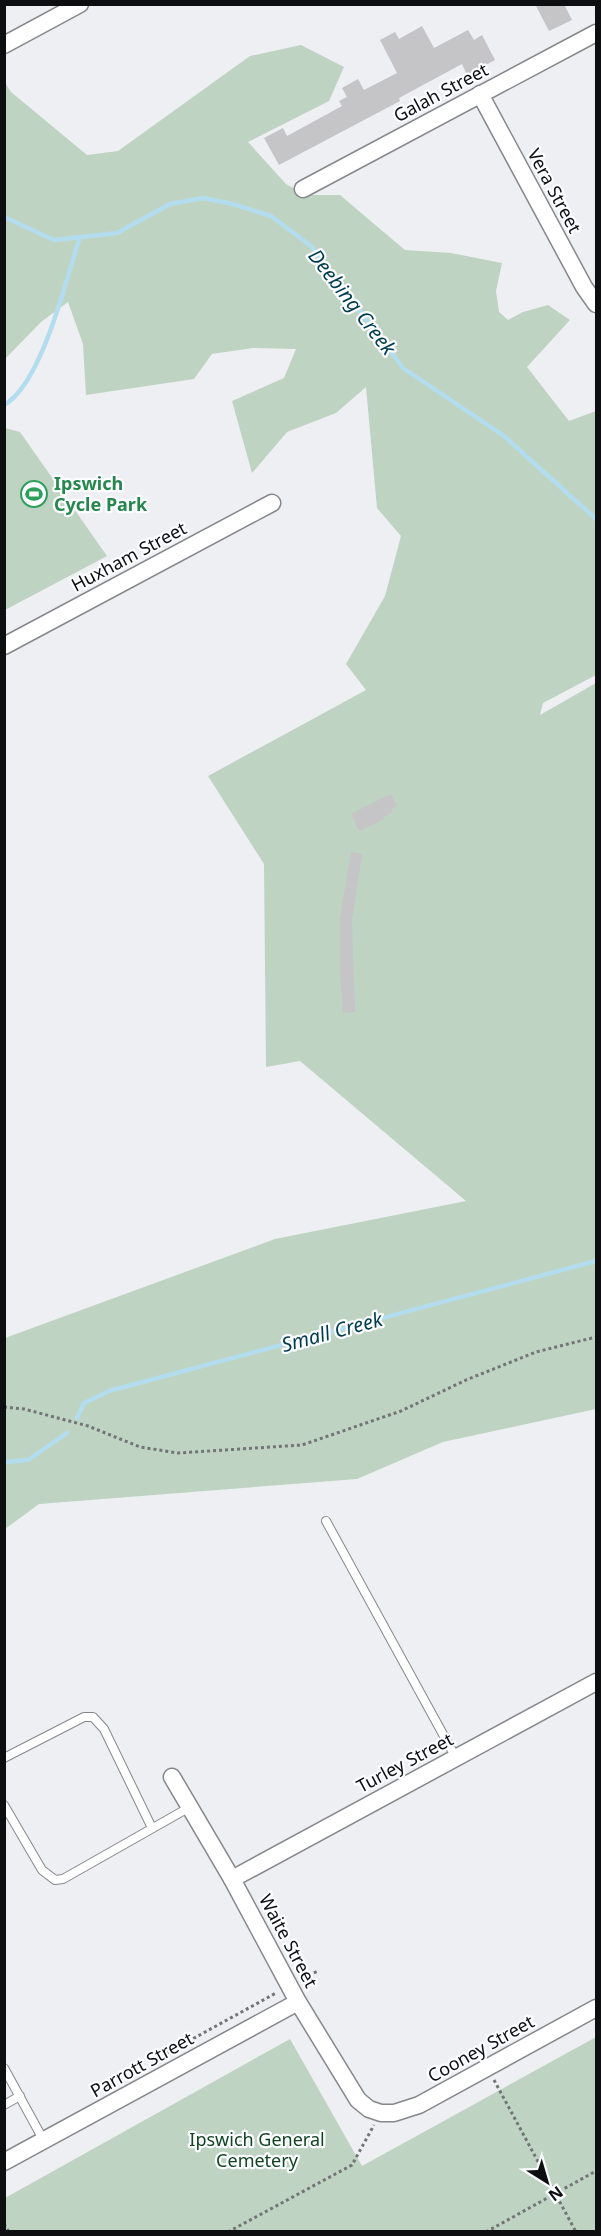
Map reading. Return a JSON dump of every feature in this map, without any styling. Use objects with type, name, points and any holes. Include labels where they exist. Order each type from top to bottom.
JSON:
[{"type":"street","points":[[4,45],[76,6]]},
{"type":"street","name":"Galah Street","points":[[303,189],[597,33]]},
{"type":"street","name":"Vera Street","points":[[480,94],[584,287],[597,304]]},
{"type":"street","name":"Huxham Street","points":[[4,646],[272,503]]},
{"type":"street","name":"Turley Street","points":[[232,1879],[597,1682]]},
{"type":"street","name":"Waite Street","points":[[172,1777],[232,1879],[298,2002],[352,2091],[369,2109],[381,2113]]},
{"type":"street","name":"Parrott Street","points":[[4,2162],[298,2002]]},
{"type":"street","name":"Cooney Street","points":[[381,2113],[394,2113],[420,2105],[597,2008]]},
{"type":"lane","points":[[326,1521],[456,1758]]},
{"type":"lane","points":[[4,1758],[84,1717],[93,1716],[104,1729],[152,1828]]},
{"type":"lane","points":[[4,1805],[42,1870],[55,1880],[63,1879],[190,1807]]},
{"type":"lane","points":[[4,2067],[44,2141]]},
{"type":"lane","points":[[4,2105],[20,2096]]},
{"type":"path","points":[[4,1407],[24,1409],[88,1426],[140,1447],[178,1453],[302,1445],[401,1411],[466,1380],[536,1352],[597,1337]]},
{"type":"path","points":[[488,2067],[576,2232]]},
{"type":"path","points":[[228,2232],[352,2165],[381,2113]]},
{"type":"path","points":[[486,2232],[597,2171]]},
{"type":"path","points":[[4,2224],[9,2232]]},
{"type":"green space","points":[[301,45],[344,67],[329,101],[248,142],[286,184],[306,195],[340,195],[405,250],[451,253],[502,263],[496,291],[499,312],[508,320],[523,312],[548,305],[570,320],[527,367],[569,421],[596,411],[596,675],[543,703],[540,715],[596,683],[596,1409],[443,1442],[357,1479],[39,1504],[5,1529],[5,1338],[275,1239],[466,1201],[300,1061],[266,1067],[264,864],[208,776],[366,690],[346,664],[385,596],[401,536],[377,508],[366,387],[336,413],[287,432],[252,473],[232,401],[284,378],[296,349],[253,348],[212,354],[194,379],[86,395],[83,344],[68,302],[41,322],[5,359],[4,81],[11,92],[87,155],[118,151],[250,56]]},
{"type":"green space","name":"Ipswich Cycle Park","points":[[5,428],[20,432],[107,556],[5,610]]},
{"type":"green space","name":"Ipswich General Cemetery","points":[[596,2037],[596,2231],[5,2231],[5,2198],[290,2039],[362,2166]]},
{"type":"building","points":[[535,4],[564,4],[572,20],[549,31]]},
{"type":"building","points":[[422,26],[434,48],[468,30],[474,40],[482,35],[495,60],[467,75],[462,64],[399,98],[400,101],[279,165],[264,138],[283,128],[287,136],[342,106],[339,101],[347,97],[342,88],[358,79],[364,90],[397,73],[380,40],[395,32],[399,39]]},
{"type":"building","points":[[391,794],[397,806],[391,809],[393,812],[359,831],[351,814]]},
{"type":"building","points":[[351,852],[362,854],[352,920],[355,1012],[343,1013],[340,919]]},
{"type":"waterway","name":"Deebing Creek","points":[[4,217],[54,240],[117,233],[170,204],[203,198],[233,204],[271,216],[311,246],[403,368],[504,436],[596,519]]},
{"type":"waterway","points":[[4,405],[18,393],[41,354],[60,303],[80,237]]},
{"type":"waterway","name":"Small Creek","points":[[77,1418],[84,1403],[109,1391],[596,1261]]},
{"type":"waterway","name":"Small Creek","points":[[4,1462],[28,1460],[67,1433]]},
{"type":"place","name":"Ipswich Cycle Park","points":[[34,494]]}]
